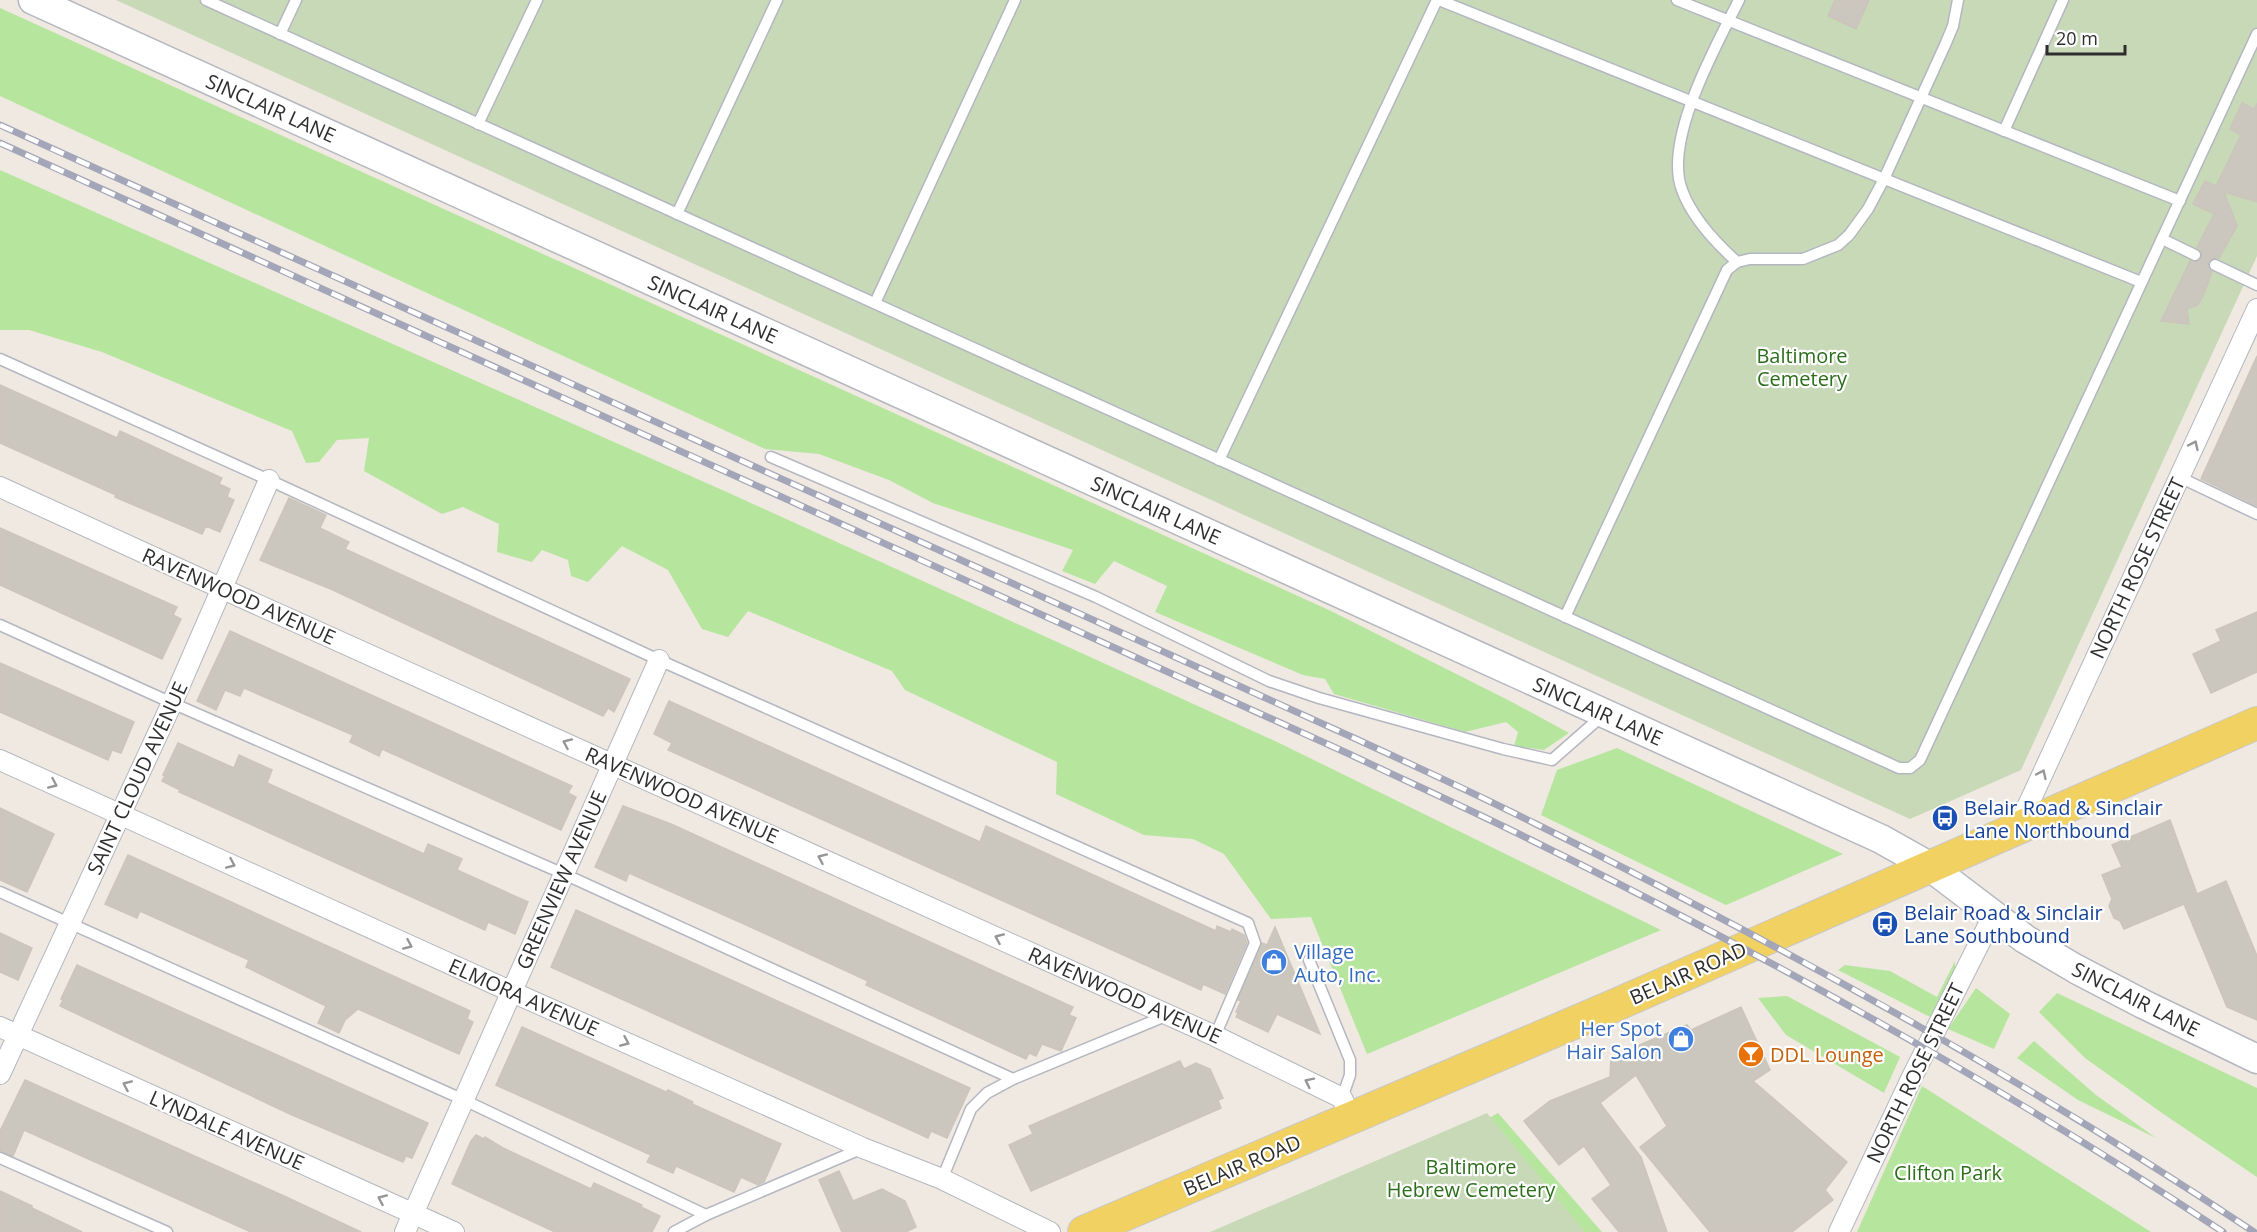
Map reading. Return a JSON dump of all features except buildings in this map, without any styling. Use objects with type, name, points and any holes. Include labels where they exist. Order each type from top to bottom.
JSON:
[{"type":"main road","name":"SINCLAIR LANE","points":[[33,0],[1881,839],[1929,866],[2025,939],[2076,969],[2257,1059]]},
{"type":"main road","name":"BELAIR ROAD","points":[[1100,1229],[1346,1108],[1629,1000],[2257,723]]},
{"type":"street","name":"NORTH ROSE STREET","points":[[2018,827],[2257,309]]},
{"type":"street","name":"SAINT CLOUD AVENUE","points":[[0,1074],[9,1031],[70,923],[172,703],[269,480]]},
{"type":"street","name":"RAVENWOOD AVENUE","points":[[0,487],[1215,1036],[1346,1108]]},
{"type":"street","name":"GREENVIEW AVENUE","points":[[405,1232],[659,660]]},
{"type":"street","name":"ELMORA AVENUE","points":[[0,760],[512,992],[863,1148],[942,1179],[1050,1232]]},
{"type":"street","name":"NORTH ROSE STREET","points":[[1839,1232],[1912,1077],[1993,916]]},
{"type":"street","name":"LYNDALE AVENUE","points":[[9,1031],[454,1232]]},
{"type":"lane","points":[[206,0],[1899,768],[1910,768],[1920,760],[2257,34]]},
{"type":"lane","points":[[280,34],[296,0]]},
{"type":"lane","points":[[478,124],[537,0]]},
{"type":"lane","points":[[677,214],[777,0]]},
{"type":"lane","points":[[875,303],[1015,0]]},
{"type":"lane","points":[[1219,460],[1438,0],[2141,282]]},
{"type":"lane","points":[[1677,0],[2180,201]]},
{"type":"lane","points":[[1737,262],[1701,224],[1681,189],[1677,155],[1692,102],[1738,0]]},
{"type":"lane","points":[[1565,617],[1727,270],[1737,262],[1750,259],[1803,259],[1838,245],[1859,223],[1884,179],[1922,98],[1953,26],[1958,0]]},
{"type":"lane","points":[[2004,131],[2063,0]]},
{"type":"lane","points":[[2162,239],[2195,255]]},
{"type":"lane","points":[[2215,265],[2257,285]]},
{"type":"lane","points":[[0,359],[659,660],[1248,923],[1255,943],[1215,1036]]},
{"type":"lane","points":[[771,457],[1096,597],[1269,681],[1319,698],[1503,749],[1552,760],[1604,714]]},
{"type":"lane","points":[[2179,477],[2257,514]]},
{"type":"lane","points":[[0,625],[172,703],[564,874],[1014,1080]]},
{"type":"lane","points":[[0,892],[464,1100],[706,1215]]},
{"type":"lane","points":[[1309,960],[1350,1060],[1346,1108]]},
{"type":"lane","points":[[942,1179],[971,1108],[987,1093],[1168,1015]]},
{"type":"lane","points":[[674,1232],[706,1215],[863,1148]]},
{"type":"lane","points":[[0,1158],[167,1232]]},
{"type":"green space","name":"Baltimore Cemetery","points":[[116,0],[2257,0],[2257,256],[2021,770],[1910,819]]},
{"type":"green space","points":[[0,8],[1331,611],[1569,733],[1544,750],[1514,746],[1518,732],[1506,722],[1465,732],[1334,694],[1325,679],[1303,675],[1155,612],[1167,586],[1114,561],[1095,584],[1062,571],[1073,550],[933,503],[889,480],[819,454],[765,449],[0,96]]},
{"type":"green space","points":[[0,170],[729,493],[1275,741],[1661,930],[1367,1054],[1311,917],[1271,919],[1224,854],[1193,839],[1144,835],[1056,794],[1057,762],[905,690],[892,671],[748,611],[728,637],[702,629],[668,570],[622,546],[588,582],[571,576],[568,560],[542,550],[532,562],[497,552],[499,524],[463,507],[442,514],[364,471],[369,438],[337,440],[319,462],[306,463],[292,431],[102,352],[29,330],[0,330]]},
{"type":"green space","points":[[1617,748],[1843,854],[1726,905],[1541,815],[1557,770]]},
{"type":"green space","points":[[1955,961],[1955,984],[1934,1019],[1838,970],[1845,965],[1890,971],[1937,997]]},
{"type":"green space","points":[[1976,988],[2010,1014],[1994,1049],[1948,1029]]},
{"type":"green space","points":[[2057,993],[2257,1088],[2257,1177],[2085,1058],[2039,1012]]},
{"type":"green space","points":[[1787,996],[1900,1057],[1884,1093],[1786,1035],[1758,998]]},
{"type":"green space","points":[[2034,1041],[2096,1095],[2156,1138],[2078,1100],[2017,1058]]},
{"type":"green space","name":"Clifton Park","points":[[1922,1086],[2151,1232],[1857,1232]]},
{"type":"green space","name":"Baltimore Hebrew Cemetery","points":[[1487,1113],[1585,1232],[1210,1232]]},
{"type":"green space","points":[[1498,1113],[1602,1232],[1573,1232],[1482,1122]]},
{"type":"railway","points":[[0,125],[1354,738],[1513,813],[1720,918],[1902,1016],[2080,1121],[2254,1232]]},
{"type":"railway","points":[[0,143],[1347,753],[1506,828],[1707,929],[1882,1024],[2055,1125],[2223,1232]]},
{"type":"place","name":"Belair Road & Sinclair Lane Northbound","points":[[1945,818]]},
{"type":"place","name":"Belair Road & Sinclair Lane Southbound","points":[[1885,924]]},
{"type":"place","name":"Village Auto, Inc.","points":[[1274,962]]},
{"type":"place","name":"Her Spot Hair Salon","points":[[1681,1039]]},
{"type":"place","name":"DDL Lounge","points":[[1751,1054]]}]
